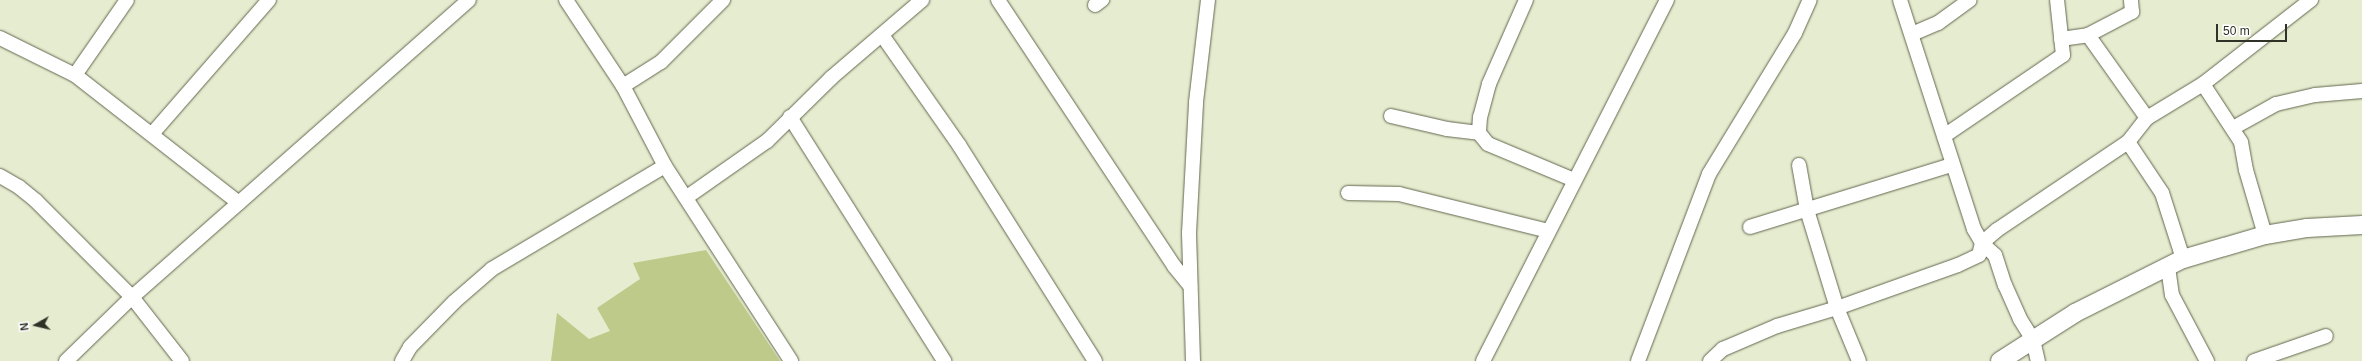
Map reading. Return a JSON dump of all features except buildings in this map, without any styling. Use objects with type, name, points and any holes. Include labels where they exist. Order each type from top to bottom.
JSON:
[{"type":"main road","points":[[2000,361],[2075,313],[2176,263],[2265,234],[2307,228],[2362,225]]},
{"type":"street","points":[[75,75],[127,0]]},
{"type":"street","points":[[152,134],[269,0]]},
{"type":"street","points":[[66,361],[132,297],[469,0]]},
{"type":"street","points":[[566,0],[623,86],[666,166],[791,361]]},
{"type":"street","points":[[623,86],[661,62],[723,0]]},
{"type":"street","points":[[687,197],[767,140],[790,117],[922,0]]},
{"type":"street","points":[[998,0],[1108,163],[1174,266],[1190,286]]},
{"type":"street","points":[[1194,361],[1189,233],[1196,110],[1208,0]]},
{"type":"street","points":[[1526,0],[1489,84],[1480,117],[1479,132],[1488,144],[1574,180]]},
{"type":"street","points":[[1483,361],[1667,0]]},
{"type":"street","points":[[1638,361],[1709,174],[1795,33],[1810,0]]},
{"type":"street","points":[[1900,0],[1974,230],[1982,243],[1995,255],[2017,312],[2033,340],[2038,361]]},
{"type":"street","points":[[1912,34],[1938,23],[1970,0]]},
{"type":"street","points":[[1944,136],[2063,55],[2057,0]]},
{"type":"street","points":[[2061,39],[2088,35],[2132,12],[2131,0]]},
{"type":"street","points":[[1710,361],[1724,349],[1777,326],[1837,308],[1979,255],[1982,243],[2128,142],[2147,118],[2203,84],[2311,0]]},
{"type":"street","points":[[882,35],[959,145],[1095,361]]},
{"type":"street","points":[[2088,35],[2147,118]]},
{"type":"street","points":[[0,38],[75,75],[239,203]]},
{"type":"street","points":[[2203,84],[2233,128],[2245,153],[2246,170],[2265,234]]},
{"type":"street","points":[[2233,128],[2276,104],[2315,95],[2362,91]]},
{"type":"street","points":[[1391,116],[1447,129],[1479,132]]},
{"type":"street","points":[[790,117],[944,361]]},
{"type":"street","points":[[2128,142],[2162,193],[2176,263],[2172,295],[2207,361]]},
{"type":"street","points":[[1800,165],[1807,210],[1837,308],[1859,361]]},
{"type":"street","points":[[1750,227],[1952,165]]},
{"type":"street","points":[[402,361],[410,348],[454,302],[492,269],[666,166]]},
{"type":"street","points":[[1,178],[36,201],[132,297],[182,361]]},
{"type":"street","points":[[1348,194],[1399,194],[1548,231]]},
{"type":"street","points":[[2254,361],[2326,336]]},
{"type":"green space","points":[[706,250],[780,361],[551,361],[557,313],[589,339],[610,331],[597,308],[640,279],[633,263]]}]
